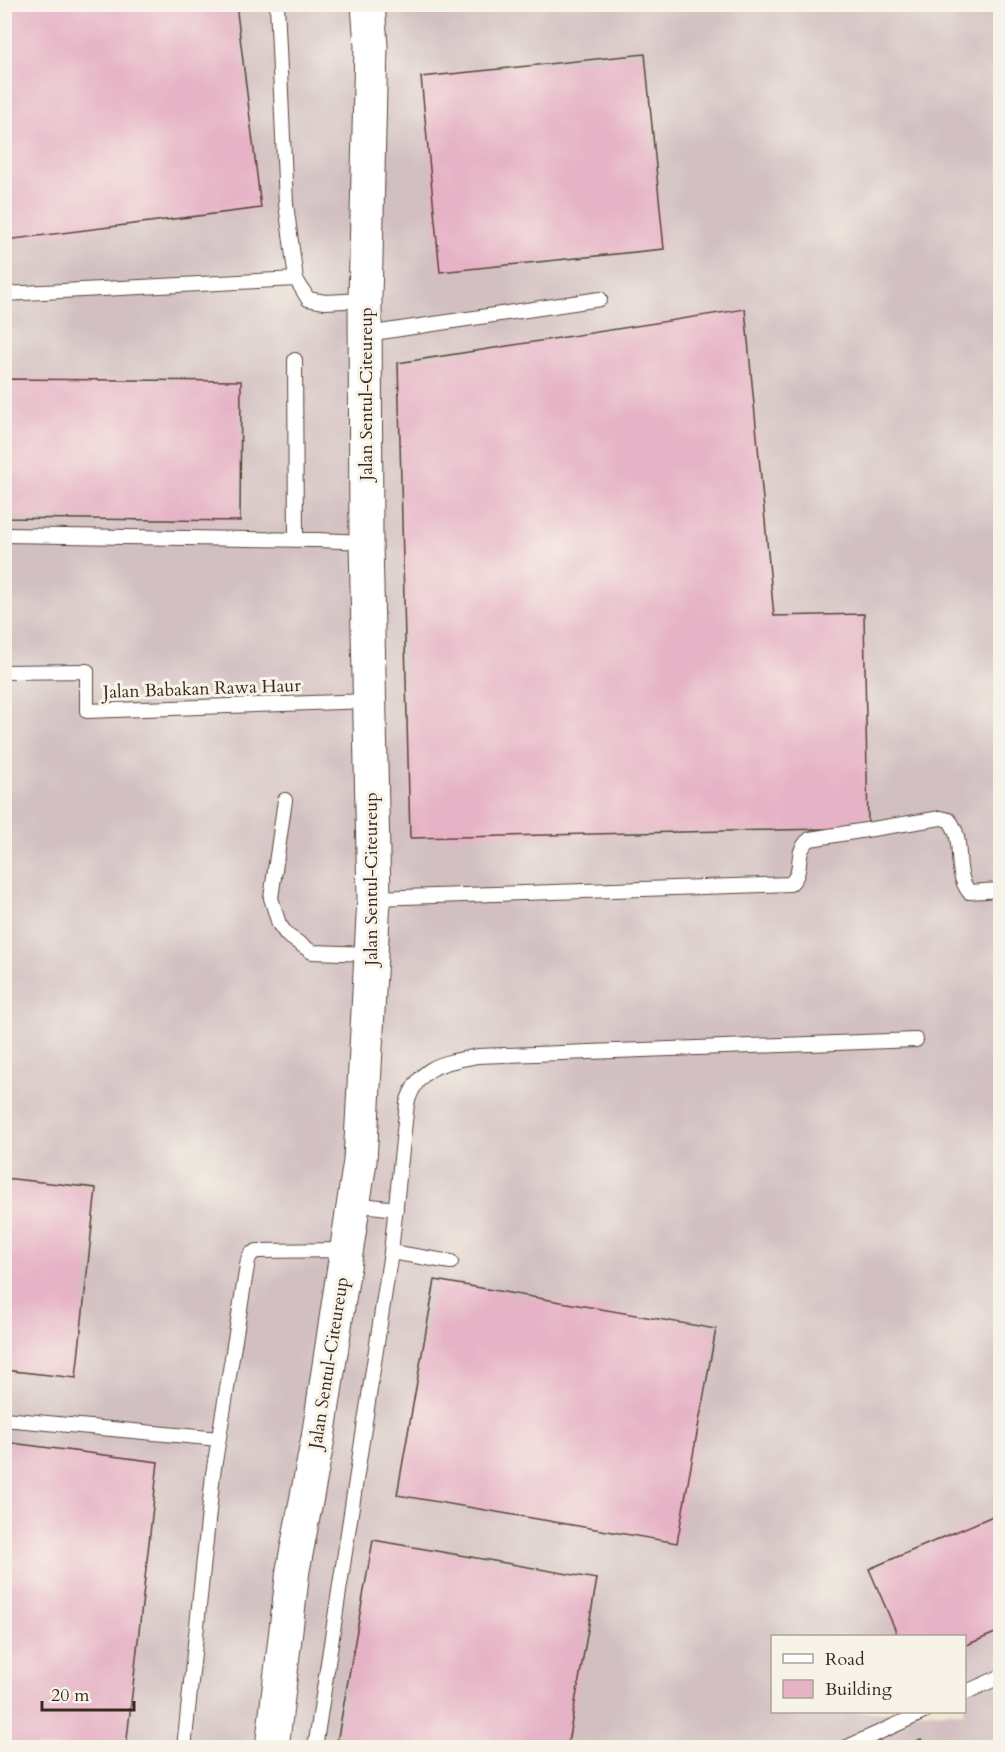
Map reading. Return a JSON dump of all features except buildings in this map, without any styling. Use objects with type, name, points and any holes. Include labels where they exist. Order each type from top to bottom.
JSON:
[{"type":"street","name":"Jalan Sentul-Citeureup","points":[[272,1748],[293,1570],[318,1438],[360,1161],[372,954],[374,898],[366,542],[367,334],[365,300],[371,46],[368,4]]},
{"type":"lane","points":[[277,4],[286,204],[296,279],[308,299],[325,302],[365,300]]},
{"type":"lane","points":[[4,294],[296,279]]},
{"type":"lane","points":[[367,334],[600,299]]},
{"type":"lane","points":[[295,360],[296,540]]},
{"type":"lane","points":[[4,535],[366,542]]},
{"type":"lane","name":"Jalan Babakan Rawa Haur","points":[[4,672],[87,671],[87,711],[369,701]]},
{"type":"lane","points":[[285,800],[271,898],[279,924],[287,935],[312,952],[372,954]]},
{"type":"lane","points":[[374,898],[790,884],[798,874],[799,852],[803,844],[810,839],[941,818],[948,820],[954,826],[961,878],[969,892],[1000,890]]},
{"type":"lane","points":[[315,1748],[391,1252],[407,1103],[412,1087],[421,1076],[446,1064],[478,1056],[915,1040]]},
{"type":"lane","points":[[354,1204],[396,1209]]},
{"type":"lane","points":[[184,1748],[213,1474],[250,1256],[261,1250],[348,1250]]},
{"type":"lane","points":[[391,1252],[451,1262]]},
{"type":"lane","points":[[4,1419],[219,1439]]},
{"type":"lane","points":[[966,1692],[1000,1677]]},
{"type":"lane","points":[[845,1748],[922,1713]]},
{"type":"shaded area","points":[[5,5],[1000,5],[1000,1747],[5,1748]]}]
